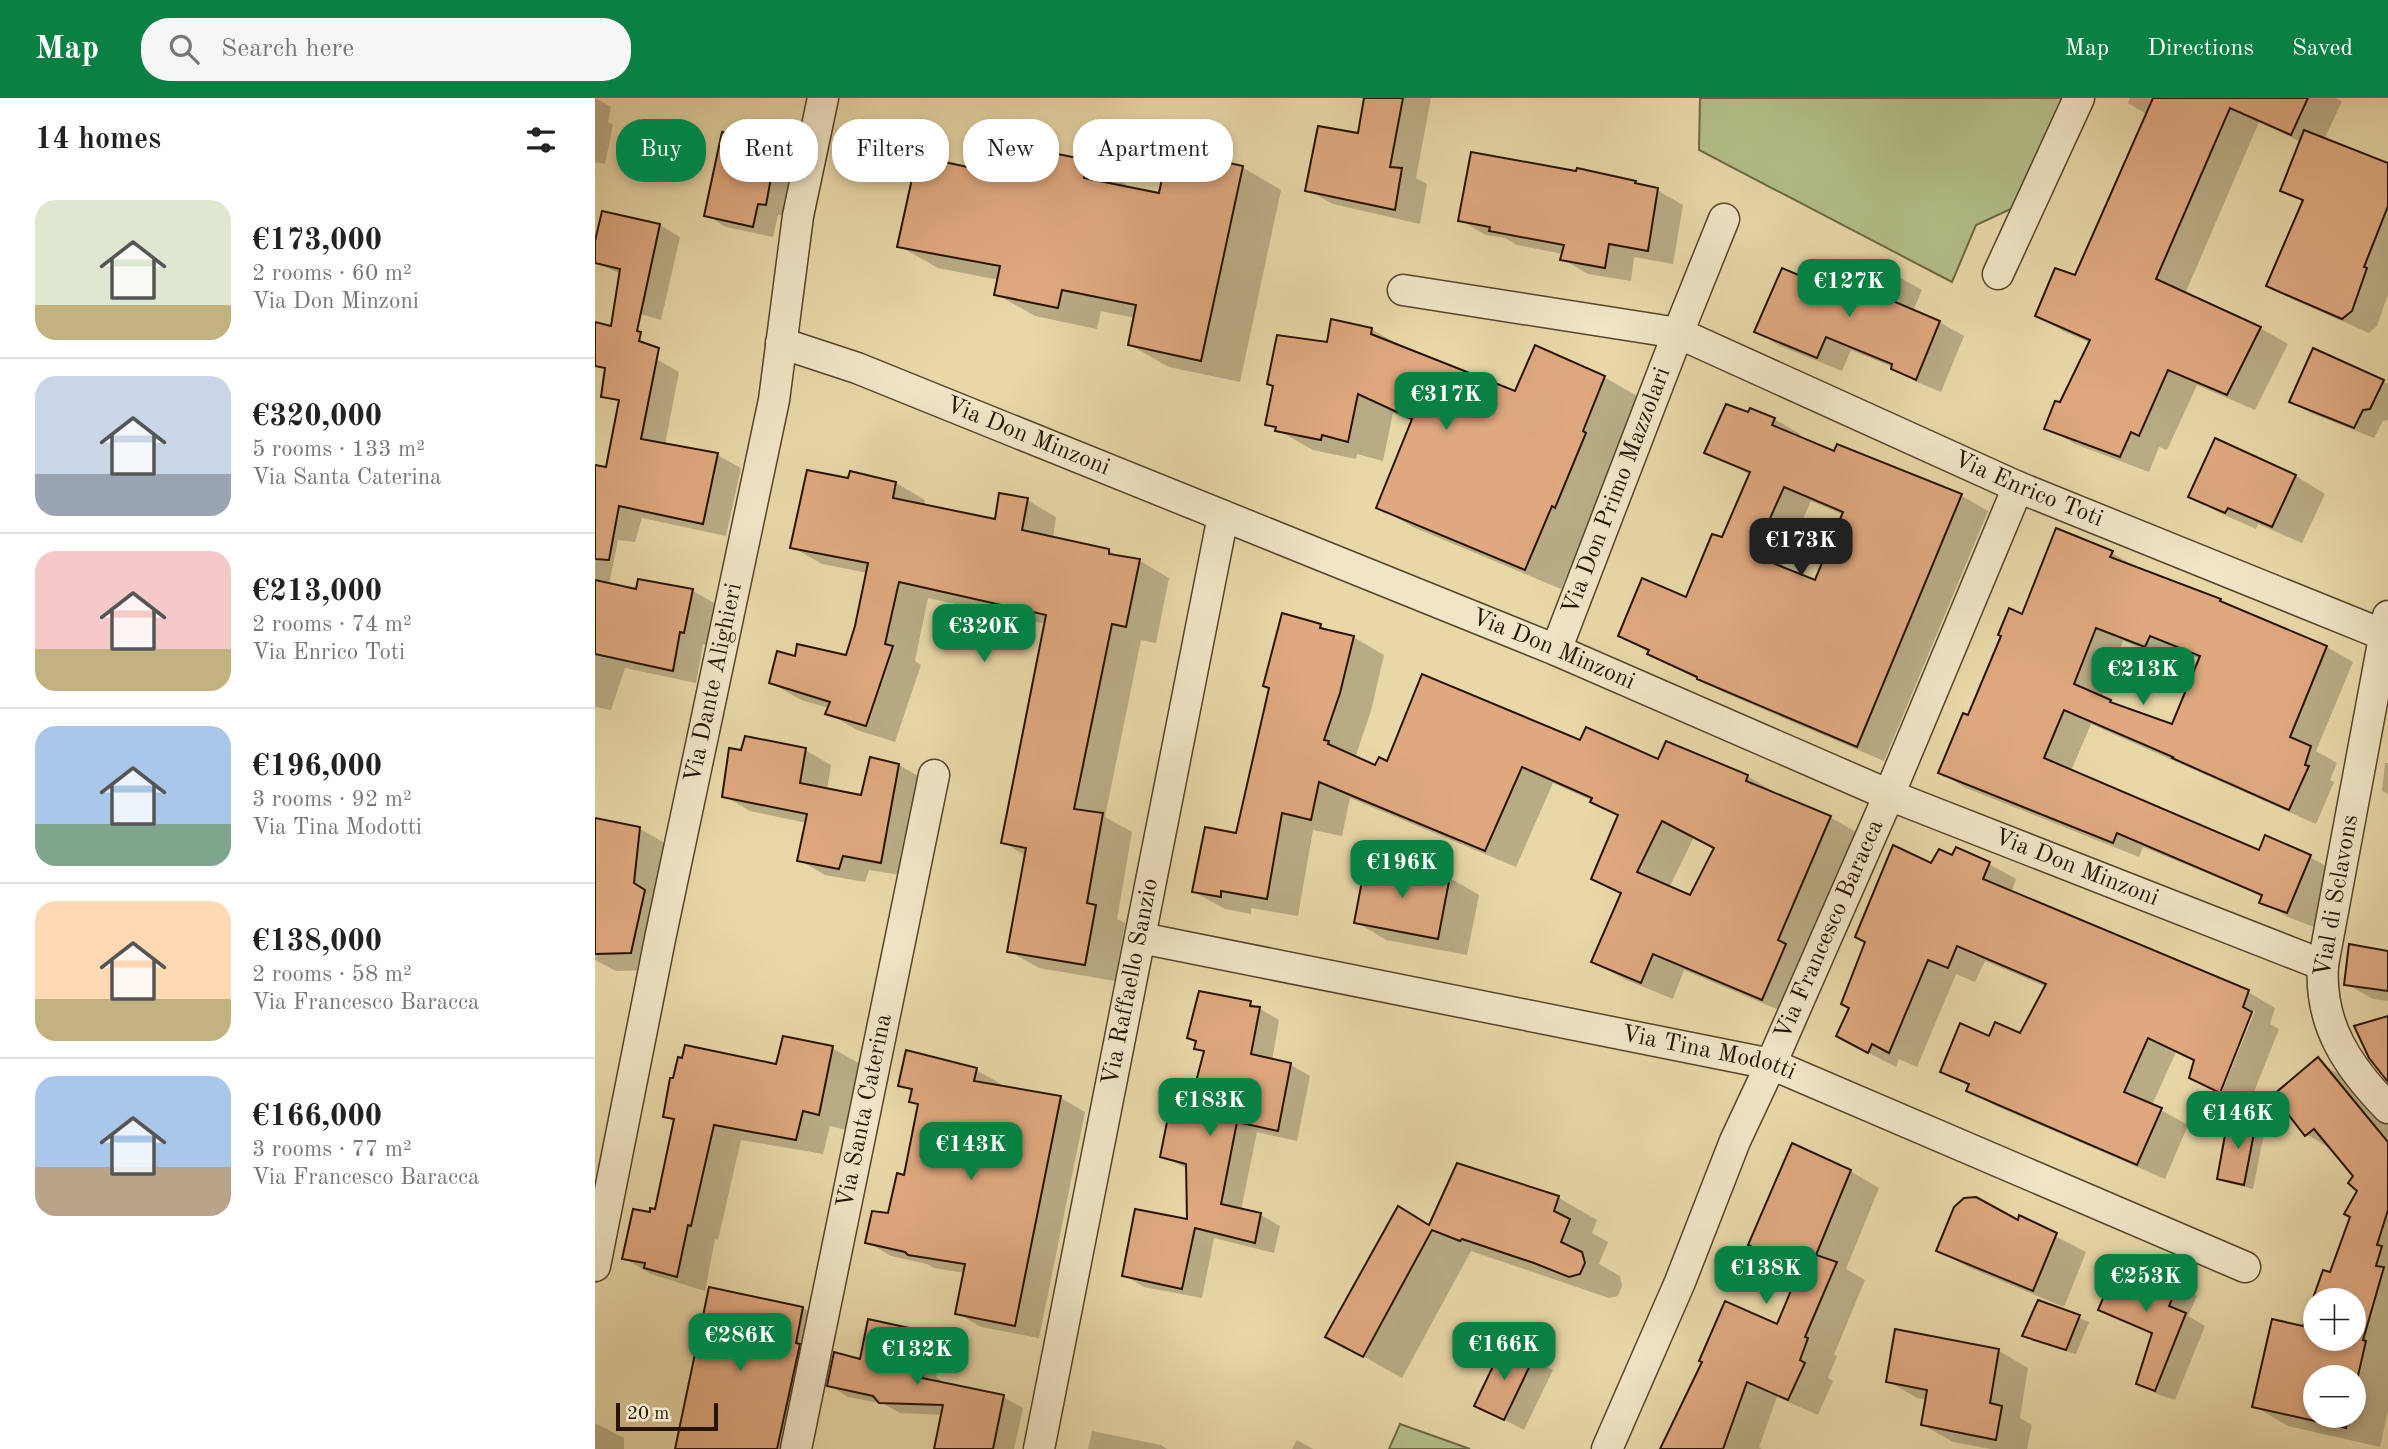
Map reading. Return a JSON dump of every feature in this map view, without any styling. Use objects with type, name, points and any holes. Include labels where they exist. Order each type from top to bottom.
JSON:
[{"type":"street","name":"Via Dante Alighieri","points":[[595,1265],[660,939],[774,400],[798,216],[823,98]]},
{"type":"street","points":[[1998,274],[2079,98]]},
{"type":"street","name":"Via Don Primo Mazzolari","points":[[1556,650],[1724,219]]},
{"type":"street","name":"Via Don Primo Mazzolari","points":[[1403,290],[1678,333]]},
{"type":"street","name":"Via Enrico Toti","points":[[1678,333],[2018,487],[2386,625]]},
{"type":"street","name":"Via Don Minzoni","points":[[781,343],[857,368],[1556,650],[1889,795],[2323,965]]},
{"type":"street","name":"Via Francesco Baracca","points":[[1607,1449],[1680,1282],[1735,1141],[1772,1064],[1889,795],[2018,487]]},
{"type":"street","name":"Via Raffaello Sanzio","points":[[1039,1449],[1223,516]]},
{"type":"street","name":"Vial di Sclavons","points":[[2386,625],[2380,708],[2323,965],[2321,990],[2332,1033],[2360,1079],[2388,1108]]},
{"type":"street","name":"Via Santa Caterina","points":[[796,1449],[935,775]]},
{"type":"street","name":"Via Tina Modotti","points":[[1141,938],[1772,1064],[2245,1267]]},
{"type":"green space","points":[[1700,98],[2069,98],[2026,202],[1976,225],[1952,282],[1699,150]]},
{"type":"green space","points":[[1400,1424],[1470,1449],[1389,1449]]},
{"type":"building","points":[[1364,98],[1403,98],[1390,167],[1402,168],[1395,210],[1305,191],[1318,126],[1358,133]]},
{"type":"building","points":[[2153,98],[2308,98],[2291,135],[2230,108],[2156,279],[2261,327],[2227,395],[2168,370],[2139,436],[2131,432],[2120,457],[2044,429],[2055,401],[2060,402],[2090,340],[2035,316],[2055,268],[2075,275]]},
{"type":"building","points":[[2304,130],[2388,163],[2388,206],[2364,267],[2367,268],[2352,311],[2342,319],[2266,286],[2303,200],[2280,191]]},
{"type":"building","points":[[720,141],[720,182],[770,182],[766,205],[758,204],[753,227],[704,216]]},
{"type":"building","points":[[1471,152],[1576,171],[1577,168],[1658,188],[1648,251],[1609,244],[1605,268],[1560,260],[1564,245],[1489,231],[1490,227],[1458,221]]},
{"type":"building","points":[[1059,154],[1073,157],[1073,182],[1104,182],[1159,193],[1161,182],[1233,182],[1233,164],[1243,166],[1201,361],[1128,345],[1136,305],[1062,290],[1058,308],[994,295],[1000,266],[897,247],[911,182],[949,182],[949,163],[963,166],[963,182],[1059,182]]},
{"type":"building","points":[[602,211],[660,224],[637,331],[641,332],[639,341],[659,348],[641,439],[718,453],[703,524],[619,506],[609,560],[595,559],[595,465],[606,467],[619,400],[601,397],[605,368],[595,366],[595,322],[611,326],[620,269],[595,263],[595,241]]},
{"type":"building","points":[[1867,261],[1898,275],[1888,299],[1940,321],[1916,380],[1891,369],[1892,364],[1826,337],[1817,358],[1754,332],[1782,268],[1827,287],[1832,278],[1855,288]]},
{"type":"building","points":[[1331,319],[1372,328],[1371,334],[1515,391],[1535,345],[1605,376],[1583,431],[1586,433],[1555,508],[1552,506],[1525,570],[1376,508],[1412,419],[1358,394],[1348,442],[1322,435],[1321,440],[1275,431],[1276,427],[1265,425],[1273,386],[1267,384],[1277,335],[1327,342]]},
{"type":"building","points":[[2313,348],[2384,380],[2370,409],[2363,410],[2354,428],[2289,402]]},
{"type":"building","points":[[1726,404],[1748,412],[1750,408],[1775,418],[1772,425],[1834,451],[1837,444],[1962,494],[1857,747],[1697,679],[1647,654],[1649,650],[1618,636],[1642,578],[1686,597],[1712,534],[1722,537],[1750,472],[1704,453]],"holes":[[[1784,487],[1843,512],[1815,580],[1765,560],[1766,556],[1755,552]]]},
{"type":"building","points":[[2215,438],[2296,475],[2272,527],[2228,508],[2225,513],[2188,497]]},
{"type":"building","points":[[807,470],[848,478],[850,471],[896,482],[893,498],[995,519],[999,493],[1028,498],[1022,530],[1109,549],[1109,554],[1140,559],[1126,627],[1112,624],[1074,809],[1103,813],[1087,903],[1096,905],[1085,965],[1007,952],[1026,848],[1001,843],[1046,615],[899,582],[885,644],[893,646],[866,726],[825,714],[830,702],[769,683],[777,651],[795,656],[797,644],[846,655],[868,563],[790,548]]},
{"type":"building","points":[[2056,528],[2113,551],[2110,557],[2221,599],[2220,601],[2327,646],[2290,737],[2311,746],[2305,765],[2309,766],[2289,810],[2064,710],[2044,758],[2259,850],[2265,835],[2311,855],[2287,913],[2259,903],[2262,895],[2117,833],[2113,843],[1938,773],[1963,713],[1968,715],[2001,636],[1998,635],[2009,608],[2022,614]],"holes":[[[2096,628],[2145,647],[2150,636],[2200,656],[2172,724],[2110,702],[2111,700],[2074,684]]]},
{"type":"building","points":[[638,579],[693,589],[684,633],[680,632],[673,671],[595,654],[595,580],[636,589]]},
{"type":"building","points":[[1282,613],[1321,624],[1320,628],[1354,636],[1340,693],[1324,740],[1375,765],[1379,757],[1387,761],[1422,674],[1580,740],[1586,727],[1658,759],[1666,741],[1748,775],[1746,781],[1831,816],[1778,940],[1786,944],[1762,1000],[1653,954],[1641,983],[1591,962],[1621,893],[1591,879],[1618,815],[1590,802],[1592,798],[1522,767],[1485,851],[1319,782],[1311,820],[1282,813],[1267,899],[1221,891],[1221,897],[1192,892],[1205,827],[1236,833],[1269,688],[1263,686]],"holes":[[[1662,821],[1714,848],[1690,895],[1637,872]]]},
{"type":"building","points":[[745,736],[806,748],[800,783],[861,795],[870,757],[899,764],[881,863],[843,856],[839,869],[797,861],[807,814],[722,797],[729,748],[741,750]]},
{"type":"building","points":[[595,818],[640,827],[634,883],[645,890],[631,953],[595,954]]},
{"type":"building","points":[[1893,845],[1931,863],[1939,849],[1952,855],[1956,847],[1990,862],[1983,879],[2249,990],[2243,1007],[2252,1012],[2220,1093],[2189,1078],[2194,1060],[2148,1038],[2124,1092],[2162,1108],[2137,1165],[1966,1091],[1969,1084],[1940,1072],[1960,1023],[1989,1036],[1995,1022],[2020,1033],[2046,984],[1957,946],[1948,968],[1928,960],[1889,1053],[1872,1044],[1868,1053],[1836,1036],[1849,1008],[1841,1004],[1865,942],[1855,937]]},
{"type":"building","points":[[1366,860],[1450,876],[1438,939],[1354,923]]},
{"type":"building","points":[[2349,944],[2388,951],[2388,991],[2344,985]]},
{"type":"building","points":[[1199,991],[1251,1001],[1250,1006],[1260,1007],[1251,1054],[1291,1063],[1278,1131],[1237,1122],[1221,1204],[1261,1213],[1255,1243],[1195,1228],[1182,1289],[1122,1276],[1135,1209],[1187,1219],[1186,1164],[1160,1157],[1172,1097],[1191,1101],[1204,1051],[1194,1049],[1196,1041],[1187,1038]]},
{"type":"building","points":[[2388,1016],[2388,1082],[2369,1058],[2354,1026]]},
{"type":"building","points":[[783,1036],[833,1046],[819,1115],[803,1111],[796,1140],[714,1125],[677,1277],[644,1268],[645,1263],[622,1259],[633,1209],[650,1212],[650,1208],[655,1209],[674,1119],[663,1117],[670,1078],[673,1078],[678,1057],[682,1058],[685,1045],[776,1064]]},
{"type":"building","points":[[906,1050],[977,1068],[974,1081],[1061,1096],[1015,1326],[955,1314],[965,1264],[908,1255],[865,1243],[872,1211],[888,1213],[897,1173],[904,1175],[918,1104],[909,1102],[912,1089],[898,1086]]},
{"type":"building","points":[[2318,1057],[2388,1142],[2388,1210],[2377,1245],[2382,1246],[2376,1266],[2384,1267],[2366,1330],[2366,1288],[2317,1288],[2323,1270],[2330,1272],[2350,1217],[2344,1214],[2357,1191],[2348,1183],[2353,1176],[2314,1129],[2305,1136],[2273,1095]]},
{"type":"building","points":[[2259,1107],[2244,1185],[2217,1179],[2225,1135]]},
{"type":"building","points":[[1792,1143],[1851,1170],[1816,1255],[1837,1262],[1805,1337],[1808,1338],[1800,1360],[1805,1363],[1788,1400],[1747,1382],[1723,1449],[1660,1449],[1702,1362],[1699,1361],[1725,1301],[1777,1324],[1800,1269],[1748,1245]]},
{"type":"building","points":[[1457,1163],[1559,1196],[1554,1211],[1570,1219],[1561,1242],[1582,1252],[1585,1263],[1580,1274],[1569,1277],[1432,1230],[1363,1357],[1325,1337],[1398,1206],[1429,1225]]},
{"type":"building","points":[[1976,1197],[2018,1220],[2019,1215],[2057,1233],[2033,1291],[1936,1251],[1954,1207],[1964,1198]]},
{"type":"building","points":[[2121,1257],[2179,1283],[2169,1306],[2186,1313],[2155,1391],[2136,1384],[2152,1333],[2098,1310]]},
{"type":"building","points":[[709,1287],[803,1307],[796,1343],[800,1344],[777,1449],[675,1449]]},
{"type":"building","points":[[2038,1300],[2080,1315],[2066,1350],[2022,1336]]},
{"type":"building","points":[[868,1319],[923,1331],[916,1367],[924,1369],[922,1378],[1004,1395],[993,1449],[934,1449],[943,1405],[879,1403],[873,1396],[827,1386],[834,1352],[860,1359]]},
{"type":"building","points":[[2272,1319],[2303,1326],[2303,1351],[2364,1351],[2360,1365],[2303,1365],[2303,1418],[2252,1407]]},
{"type":"building","points":[[1895,1329],[1999,1349],[1990,1403],[2002,1406],[1996,1440],[1921,1425],[1927,1390],[1886,1382]]},
{"type":"building","points":[[1504,1343],[1534,1357],[1504,1420],[1474,1406]]}]
